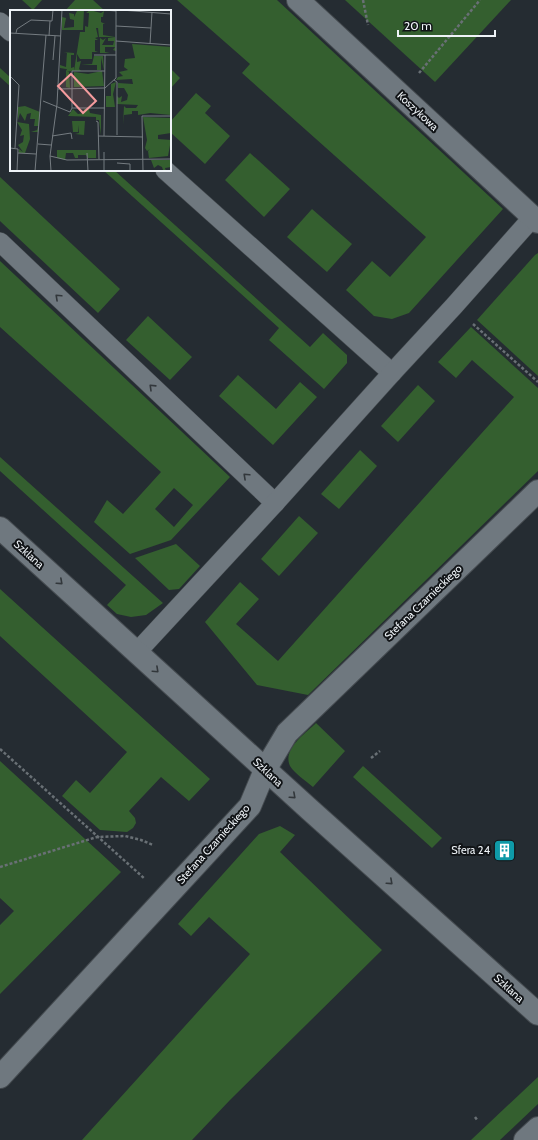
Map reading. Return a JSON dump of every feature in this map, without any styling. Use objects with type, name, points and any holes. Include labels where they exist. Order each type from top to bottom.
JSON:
[{"type":"street","name":"Koszykowa","points":[[298,0],[535,220]]},
{"type":"street","name":"Stefana Czarnieckiego","points":[[0,1077],[164,897],[250,806],[265,770],[287,733],[535,500]]},
{"type":"street","name":"Szklana","points":[[0,528],[265,770],[538,1014]]},
{"type":"street","points":[[525,1140],[538,1128]]},
{"type":"lane","points":[[0,22],[10,31]]},
{"type":"lane","points":[[166,171],[392,372]]},
{"type":"lane","points":[[137,652],[275,503],[392,372],[535,220]]},
{"type":"lane","points":[[0,242],[275,503]]},
{"type":"path","points":[[402,96],[421,70],[480,0]]},
{"type":"path","points":[[454,306],[538,382]]},
{"type":"path","points":[[0,749],[164,897]]},
{"type":"path","points":[[371,758],[380,750]]},
{"type":"path","points":[[0,867],[97,837],[124,836],[141,840],[153,846]]},
{"type":"path","points":[[475,1117],[478,1121]]},
{"type":"green space","points":[[22,0],[42,0],[33,10]]},
{"type":"green space","points":[[75,0],[93,0],[104,10],[66,10]]},
{"type":"green space","points":[[177,0],[277,0],[503,209],[409,313],[392,319],[374,316],[346,290],[372,261],[390,277],[426,237],[242,73],[250,64]]},
{"type":"green space","points":[[345,0],[511,0],[435,82]]},
{"type":"green space","points":[[0,68],[10,77],[10,86],[0,77]]},
{"type":"green space","points":[[171,69],[180,78],[171,88]]},
{"type":"green space","points":[[196,93],[211,106],[205,113],[230,136],[205,164],[171,133],[171,121]]},
{"type":"green space","points":[[250,153],[290,189],[264,217],[225,180]]},
{"type":"green space","points":[[104,171],[115,171],[310,347],[323,333],[347,355],[347,363],[324,389],[269,340],[279,328]]},
{"type":"green space","points":[[0,177],[120,289],[98,313],[0,221]]},
{"type":"green space","points":[[312,209],[352,244],[327,272],[287,237]]},
{"type":"green space","points":[[538,253],[538,376],[477,320]]},
{"type":"green space","points":[[0,261],[230,477],[171,540],[130,554],[94,522],[107,500],[123,514],[161,472],[0,327]],"holes":[[[174,488],[193,505],[174,527],[155,509]]]},
{"type":"green space","points":[[148,316],[192,357],[170,380],[126,340]]},
{"type":"green space","points":[[471,327],[538,388],[538,471],[308,695],[257,685],[205,622],[240,582],[259,599],[236,624],[278,661],[514,397],[472,360],[456,378],[438,362]]},
{"type":"green space","points":[[238,375],[276,409],[300,382],[317,397],[273,445],[219,396]]},
{"type":"green space","points":[[418,385],[435,401],[398,442],[381,426]]},
{"type":"green space","points":[[360,450],[377,466],[339,509],[321,494]]},
{"type":"green space","points":[[0,457],[163,603],[146,615],[131,617],[117,614],[107,605],[126,585],[0,471]]},
{"type":"green space","points":[[299,516],[318,533],[279,576],[261,559]]},
{"type":"green space","points":[[176,544],[200,566],[179,589],[169,590],[135,558]]},
{"type":"green space","points":[[0,589],[210,779],[189,801],[161,777],[129,811],[135,818],[136,823],[133,828],[127,832],[100,830],[62,796],[76,780],[90,793],[127,752],[0,636]]},
{"type":"green space","points":[[316,723],[345,751],[313,787],[292,769],[288,760],[289,754],[296,742]]},
{"type":"green space","points":[[0,761],[121,872],[0,994],[0,925],[14,911],[0,898]]},
{"type":"green space","points":[[363,766],[442,838],[432,848],[353,777]]},
{"type":"green space","points":[[280,826],[295,835],[280,852],[382,950],[230,1100],[192,1140],[82,1140],[250,954],[209,917],[191,936],[178,924],[259,834]]},
{"type":"green space","points":[[538,1077],[538,1104],[500,1140],[471,1140]]},
{"type":"place","name":"Sfera 24","points":[[505,850]]}]
